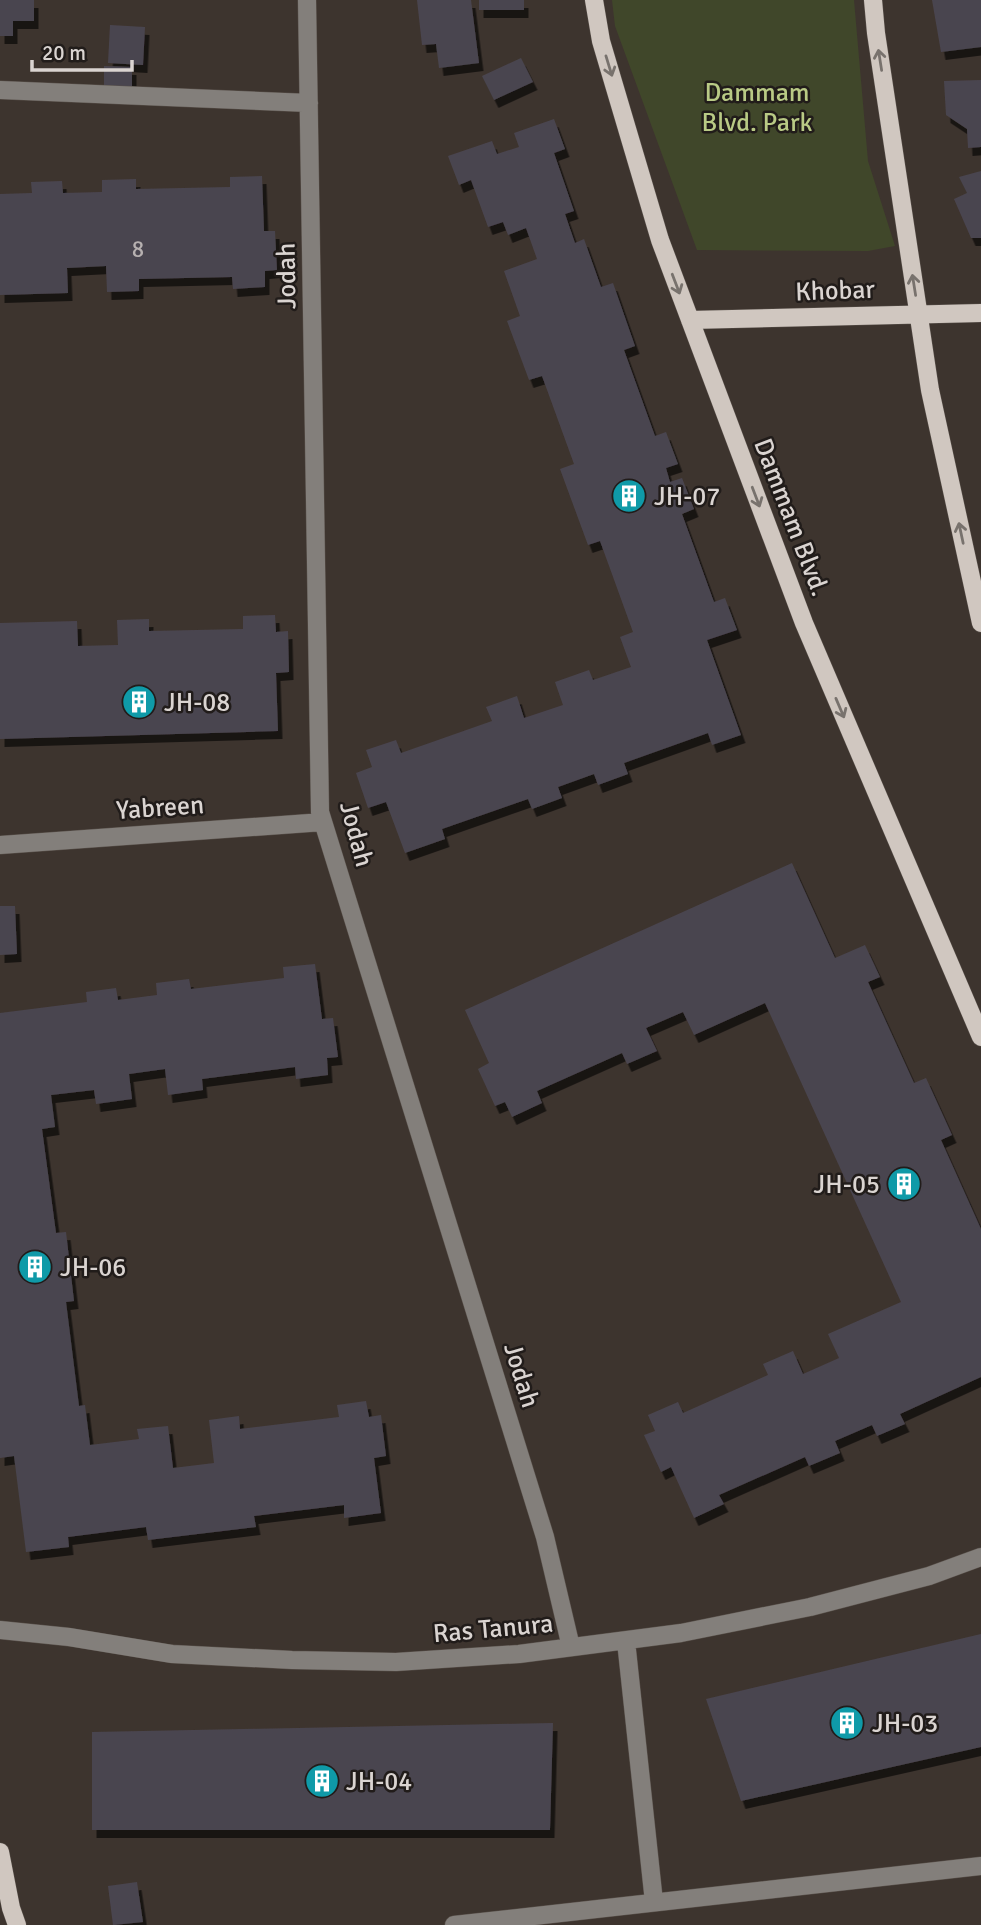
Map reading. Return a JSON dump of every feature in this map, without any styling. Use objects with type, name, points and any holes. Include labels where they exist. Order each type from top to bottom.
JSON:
[{"type":"main road","name":"Dammam Blvd.","points":[[594,0],[601,41],[656,227],[690,320],[804,624],[981,1037]]},
{"type":"main road","points":[[873,0],[930,390],[981,623]]},
{"type":"main road","name":"Khobar","points":[[690,320],[981,313]]},
{"type":"main road","points":[[0,1852],[17,1925]]},
{"type":"street","name":"Jodah","points":[[307,0],[320,812],[545,1537],[571,1647]]},
{"type":"street","points":[[0,90],[309,103]]},
{"type":"street","name":"Yabreen","points":[[0,845],[324,822]]},
{"type":"street","name":"Ras Tanura","points":[[0,1630],[69,1637],[172,1654],[292,1660],[396,1662],[519,1654],[681,1633],[810,1607],[929,1576],[981,1557]]},
{"type":"street","points":[[626,1641],[654,1902]]},
{"type":"street","points":[[454,1925],[981,1866]]},
{"type":"green space","name":"Dammam Blvd. Park","points":[[612,0],[854,0],[868,161],[895,246],[868,251],[697,250],[615,26]]},
{"type":"building","points":[[0,0],[34,0],[34,21],[13,21],[13,36],[0,36]]},
{"type":"building","points":[[417,0],[471,0],[479,63],[439,68],[436,44],[422,45]]},
{"type":"building","points":[[479,0],[524,0],[524,10],[479,10]]},
{"type":"building","points":[[932,0],[981,0],[981,47],[941,52]]},
{"type":"building","points":[[110,25],[145,27],[143,65],[108,63]]},
{"type":"building","points":[[521,58],[533,82],[494,100],[482,76]]},
{"type":"building","points":[[104,66],[132,67],[132,89],[104,90]]},
{"type":"building","points":[[981,80],[981,147],[968,148],[967,129],[946,115],[944,81]]},
{"type":"building","name":"JH-07","points":[[554,119],[565,149],[554,153],[574,211],[565,214],[575,243],[584,239],[601,287],[613,283],[635,346],[624,350],[655,436],[666,432],[678,464],[666,468],[670,482],[682,478],[694,509],[682,514],[714,602],[725,598],[737,630],[707,640],[741,735],[712,745],[708,733],[624,763],[628,774],[598,785],[594,774],[558,787],[562,798],[532,809],[528,799],[442,829],[445,839],[405,853],[386,802],[368,808],[356,773],[372,767],[366,750],[396,740],[401,753],[492,721],[486,707],[517,696],[524,718],[563,705],[555,682],[589,670],[593,680],[631,667],[620,637],[633,632],[600,541],[588,545],[560,469],[574,464],[542,376],[529,380],[507,321],[520,316],[504,271],[537,259],[526,228],[508,235],[503,222],[488,227],[471,180],[459,185],[448,156],[492,141],[497,154],[519,147],[514,133]]},
{"type":"building","points":[[981,171],[981,238],[971,238],[954,199],[967,193],[959,177]]},
{"type":"building","points":[[262,176],[264,231],[275,231],[277,270],[265,271],[265,287],[233,289],[232,277],[139,279],[139,291],[107,292],[106,266],[67,268],[68,293],[0,295],[0,194],[32,193],[31,182],[62,181],[63,193],[102,192],[102,180],[136,179],[136,189],[230,187],[230,177]]},
{"type":"building","name":"JH-08","points":[[275,615],[276,632],[288,631],[289,672],[276,673],[278,731],[0,739],[0,623],[77,621],[78,646],[118,645],[117,620],[149,619],[149,631],[243,629],[243,616]]},
{"type":"building","name":"JH-05","points":[[792,863],[835,958],[865,945],[880,977],[868,982],[914,1083],[926,1078],[952,1135],[941,1140],[981,1229],[981,1377],[900,1414],[905,1424],[877,1436],[872,1425],[835,1441],[840,1453],[809,1466],[805,1457],[719,1495],[724,1504],[694,1518],[671,1467],[661,1472],[644,1435],[655,1431],[648,1415],[678,1402],[683,1413],[768,1375],[763,1364],[793,1351],[803,1374],[839,1358],[828,1334],[901,1302],[765,1003],[694,1035],[683,1012],[646,1028],[657,1051],[627,1064],[622,1053],[537,1091],[542,1103],[512,1117],[505,1102],[495,1106],[478,1069],[489,1063],[465,1010]]},
{"type":"building","points":[[0,906],[15,906],[17,954],[0,955]]},
{"type":"building","name":"JH-06","points":[[315,964],[322,1019],[333,1018],[338,1057],[327,1058],[328,1075],[296,1079],[295,1067],[202,1079],[203,1090],[168,1095],[165,1069],[129,1074],[132,1099],[96,1104],[94,1090],[51,1095],[55,1127],[42,1129],[56,1233],[66,1232],[74,1301],[66,1302],[79,1406],[85,1405],[90,1445],[139,1439],[137,1429],[168,1426],[173,1468],[214,1463],[209,1420],[239,1416],[240,1429],[339,1417],[337,1405],[366,1401],[369,1417],[381,1415],[386,1456],[374,1458],[381,1513],[344,1518],[344,1505],[254,1516],[256,1527],[148,1540],[146,1527],[68,1537],[69,1547],[26,1552],[14,1456],[0,1458],[0,1013],[87,1002],[86,992],[116,988],[118,1000],[157,995],[156,983],[189,979],[191,989],[284,978],[283,967]]},
{"type":"building","name":"JH-03","points":[[981,1634],[981,1747],[741,1801],[706,1699]]},
{"type":"building","name":"JH-04","points":[[553,1723],[550,1830],[92,1830],[92,1732]]},
{"type":"building","points":[[137,1882],[143,1922],[113,1925],[108,1886]]},
{"type":"place","name":"JH-07","points":[[629,496]]},
{"type":"place","name":"JH-08","points":[[139,702]]},
{"type":"place","name":"JH-05","points":[[904,1184]]},
{"type":"place","name":"JH-06","points":[[35,1267]]},
{"type":"place","name":"JH-03","points":[[847,1723]]},
{"type":"place","name":"JH-04","points":[[322,1781]]}]
